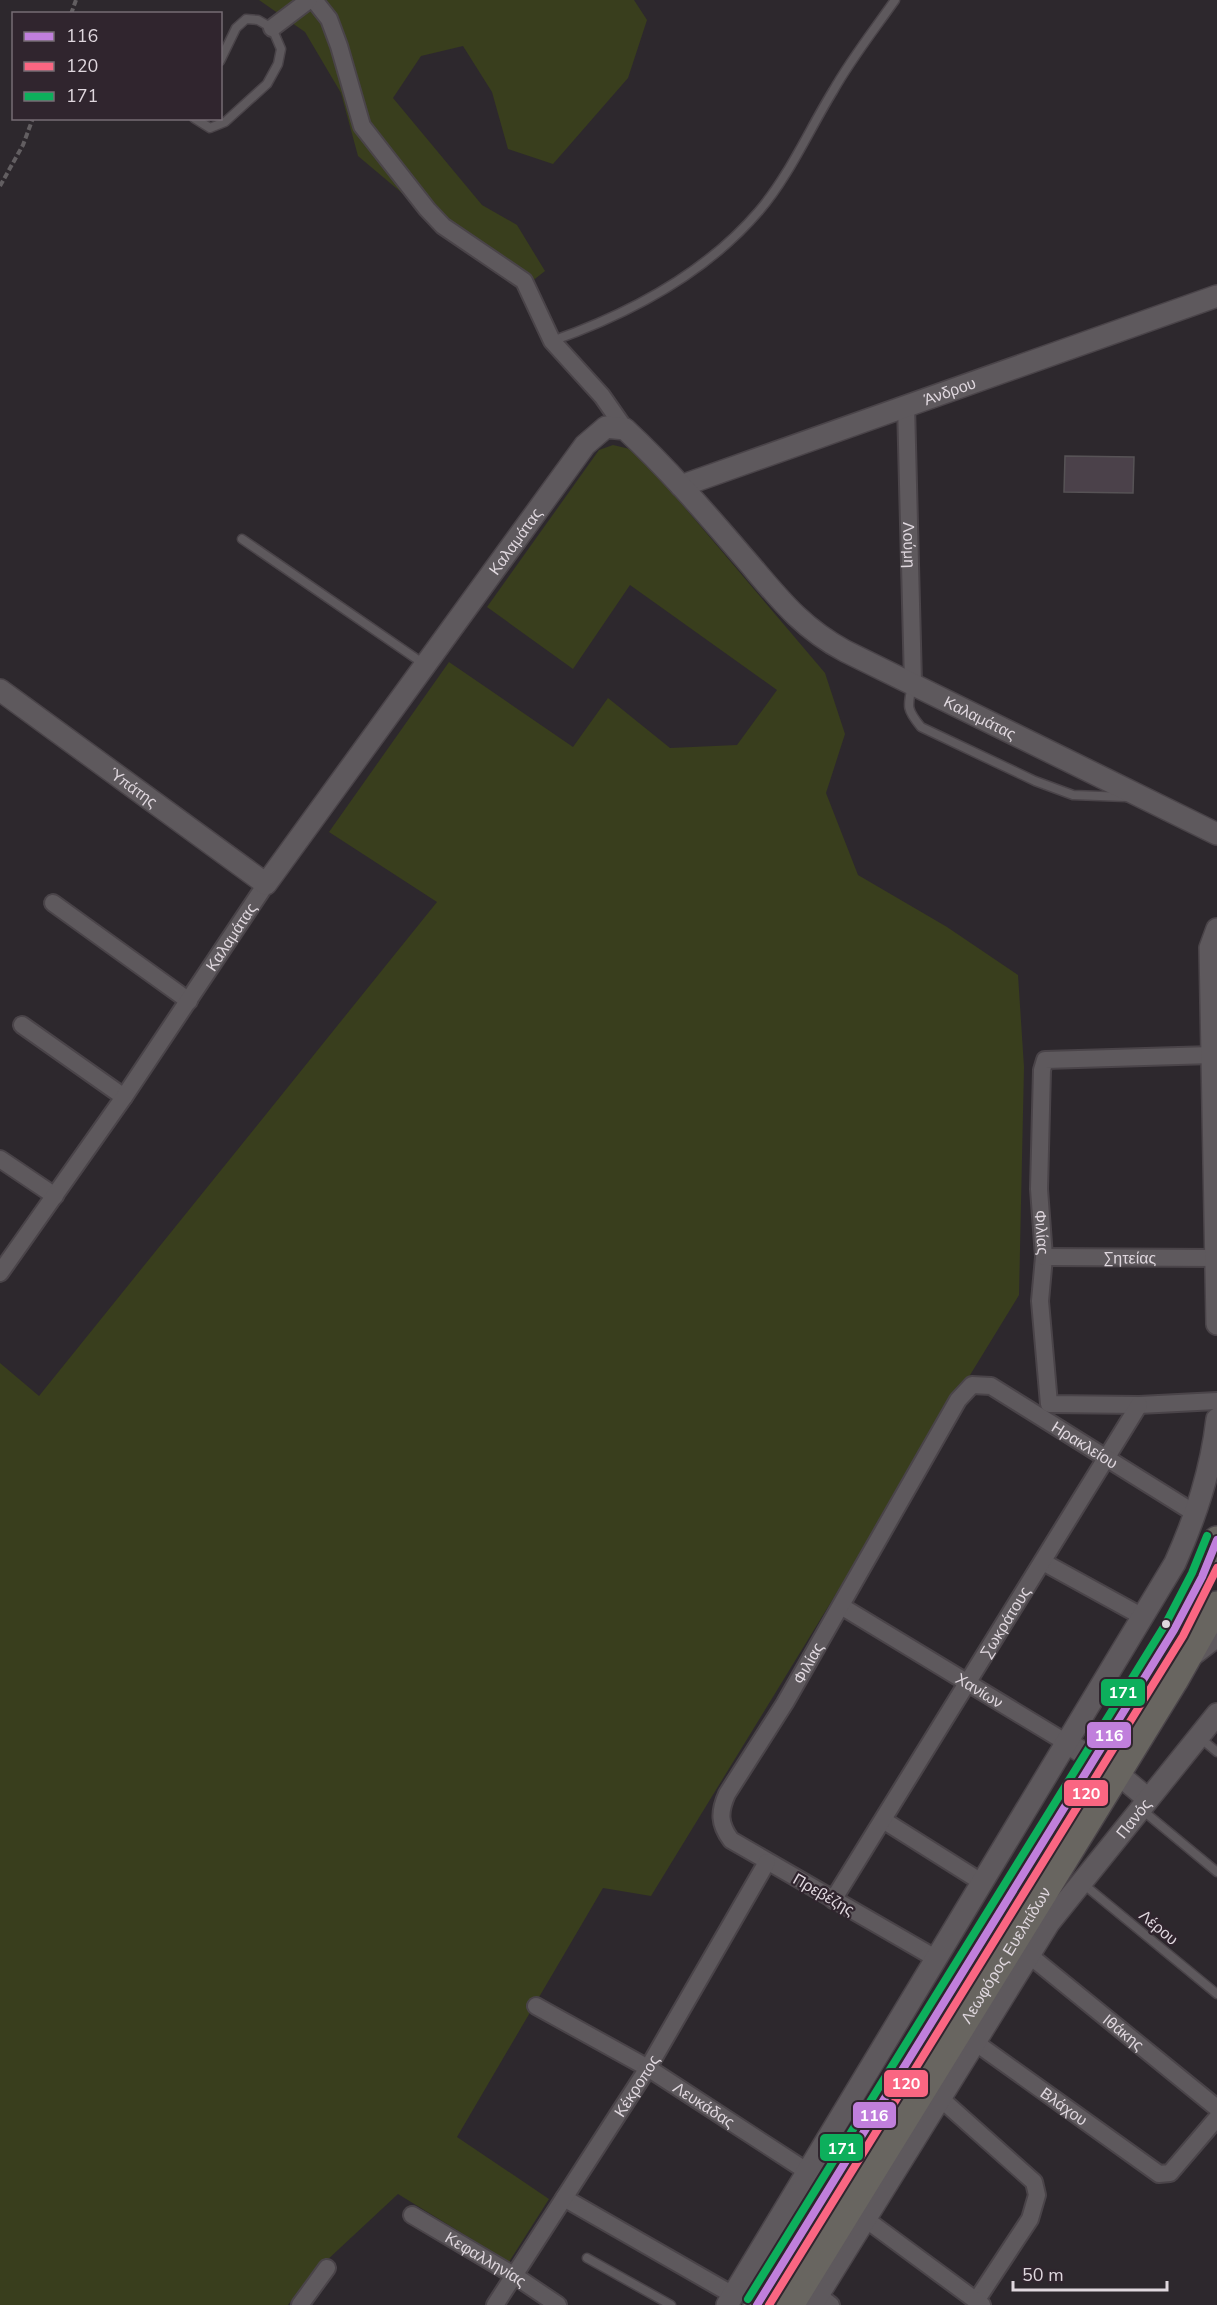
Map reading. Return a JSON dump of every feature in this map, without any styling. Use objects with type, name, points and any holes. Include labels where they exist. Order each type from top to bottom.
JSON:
[{"type":"main road","name":"Λεωφόρος Ευελπίδων","points":[[790,2305],[857,2214],[1042,1916],[1106,1766],[1202,1577],[1217,1540]]},
{"type":"main road","name":"Λεωφόρος Ευελπίδων","points":[[739,2302],[905,2066],[1039,1850],[1187,1659],[1217,1605]]},
{"type":"street","points":[[272,28],[309,0]]},
{"type":"street","points":[[314,0],[329,20],[339,46],[362,126],[443,226],[524,281],[552,341],[602,396],[625,429]]},
{"type":"street","name":"Άνδρου","points":[[681,486],[1217,297]]},
{"type":"street","name":"Λούμη","points":[[906,405],[913,683]]},
{"type":"street","name":"Καλαμάτας","points":[[0,1273],[124,1097],[266,884],[585,445],[606,427],[625,429],[681,486],[777,595],[812,631],[845,651],[1217,834]]},
{"type":"street","name":"Ύπάτης","points":[[0,690],[266,884]]},
{"type":"street","points":[[53,903],[189,1001]]},
{"type":"street","points":[[1217,929],[1210,948],[1217,1324]]},
{"type":"street","points":[[22,1024],[124,1097]]},
{"type":"street","name":"Φιλίας","points":[[1049,1404],[1040,1301],[1044,1257],[1039,1189],[1042,1070],[1045,1060],[1212,1054]]},
{"type":"street","points":[[0,1159],[55,1196]]},
{"type":"street","name":"Σητείας","points":[[1044,1257],[1215,1258]]},
{"type":"street","name":"Φιλίας","points":[[720,1819],[721,1806],[727,1794],[841,1606],[958,1400],[972,1385]]},
{"type":"street","name":"Ηρακλείου","points":[[972,1385],[991,1386],[1196,1515]]},
{"type":"street","points":[[1044,1420],[1043,1414],[1049,1404],[1139,1406],[1217,1401]]},
{"type":"street","name":"Σωκράτους","points":[[833,1900],[1139,1406]]},
{"type":"street","points":[[564,2198],[739,2302],[808,2172],[1175,1563],[1196,1515],[1206,1484],[1217,1419]]},
{"type":"street","points":[[1042,1562],[1143,1617]]},
{"type":"street","points":[[1175,1563],[1202,1577]]},
{"type":"street","name":"Χανίων","points":[[841,1606],[1106,1766],[1140,1781],[1148,1800]]},
{"type":"street","points":[[1187,1659],[1217,1636]]},
{"type":"street","name":"Πανός","points":[[820,2302],[857,2214],[940,2098],[967,2036],[1029,1955],[1042,1916],[1082,1882],[1217,1714]]},
{"type":"street","name":"Πρεβέζης","points":[[720,1819],[723,1829],[731,1839],[937,1959]]},
{"type":"street","points":[[883,1820],[983,1883]]},
{"type":"street","points":[[994,1864],[1039,1850]]},
{"type":"street","name":"Κέκροπος","points":[[495,2305],[648,2068],[768,1862]]},
{"type":"street","name":"Ιθάκης","points":[[1029,1955],[1217,2108]]},
{"type":"street","name":"Λευκάδας","points":[[536,2006],[648,2068],[808,2172]]},
{"type":"street","name":"Βλάχου","points":[[967,2036],[1154,2172],[1164,2175],[1170,2173],[1217,2118]]},
{"type":"street","points":[[860,2086],[905,2066]]},
{"type":"street","points":[[857,2214],[979,2303],[1029,2219],[1037,2195],[1034,2182],[940,2098]]},
{"type":"street","name":"Κεφαλληνίας","points":[[412,2215],[515,2276],[558,2305]]},
{"type":"street","points":[[300,2305],[327,2268]]},
{"type":"lane","points":[[552,341],[628,308],[687,276],[724,248],[760,210],[834,87],[895,0]]},
{"type":"lane","points":[[197,120],[210,128],[225,122],[267,84],[278,64],[281,49],[272,28],[258,20],[246,20],[236,28],[222,58]]},
{"type":"lane","points":[[242,539],[425,665]]},
{"type":"lane","points":[[913,683],[907,704],[910,715],[921,727],[942,738],[1035,781],[1073,795],[1145,798]]},
{"type":"lane","points":[[1199,1737],[1217,1752]]},
{"type":"lane","points":[[1148,1800],[1217,1872]]},
{"type":"lane","name":"Λέρου","points":[[1082,1882],[1217,1994]]},
{"type":"lane","points":[[587,2258],[671,2305]]},
{"type":"path","points":[[0,186],[23,145],[32,120]]},
{"type":"green space","points":[[259,0],[634,0],[647,20],[628,78],[553,164],[508,149],[492,92],[463,46],[421,56],[393,98],[482,205],[517,225],[545,271],[531,282],[497,273],[358,156],[341,93],[305,32]]},
{"type":"green space","points":[[613,445],[630,449],[664,483],[825,673],[845,734],[826,793],[858,875],[947,927],[1018,975],[1024,1067],[1019,1295],[651,1896],[603,1888],[457,2137],[549,2199],[509,2262],[398,2194],[310,2276],[288,2305],[0,2305],[0,1363],[39,1396],[437,902],[329,832],[449,662],[573,747],[608,698],[670,748],[737,745],[777,690],[630,585],[573,669],[487,607],[599,450]]},
{"type":"building","points":[[1065,456],[1134,457],[1133,493],[1064,492]]},
{"type":"transit line","name":"171","points":[[748,2299],[1165,1625],[1192,1573],[1207,1536]]},
{"type":"transit line","name":"116","points":[[757,2305],[1174,1630],[1202,1577],[1217,1540]]},
{"type":"transit line","name":"120","points":[[769,2305],[1183,1636],[1217,1568]]}]
